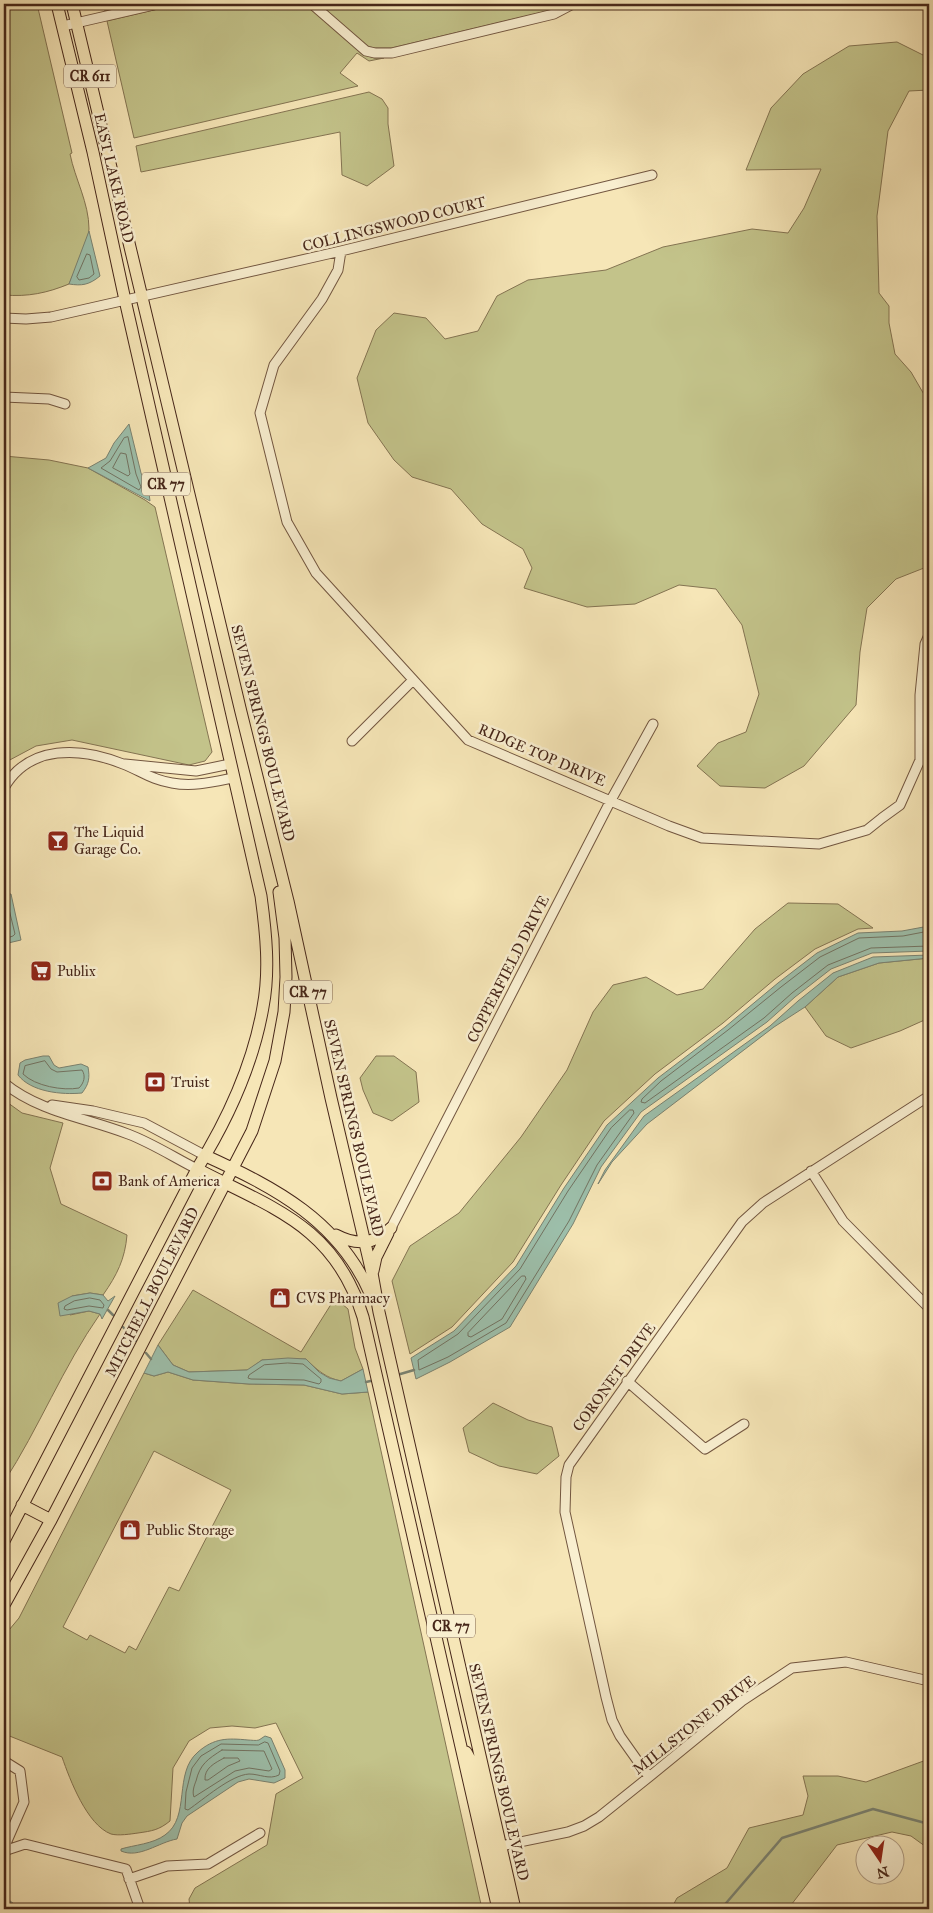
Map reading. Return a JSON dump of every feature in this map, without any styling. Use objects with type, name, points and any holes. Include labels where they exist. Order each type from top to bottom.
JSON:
[{"type":"main road","name":"EAST LAKE ROAD","points":[[57,4],[94,152],[125,300]]},
{"type":"main road","name":"EAST LAKE ROAD","points":[[72,4],[143,296]]},
{"type":"main road","name":"SEVEN SPRINGS BOULEVARD","points":[[143,296],[241,712],[288,900],[331,1098],[372,1273],[492,1848],[498,1909]]},
{"type":"main road","name":"CR 77","points":[[125,300],[261,896],[265,928],[266,983],[264,1006],[256,1040],[228,1115],[206,1156]]},
{"type":"main road","name":"MITCHELL BOULEVARD","points":[[4,1605],[51,1520],[234,1168],[252,1131],[270,1081],[282,1027],[286,977],[285,938],[278,882],[241,712]]},
{"type":"main road","name":"MITCHELL BOULEVARD","points":[[4,1541],[197,1169],[206,1156]]},
{"type":"main road","points":[[206,1156],[234,1168],[315,1218],[330,1232],[354,1261],[366,1282],[379,1312]]},
{"type":"main road","name":"CR 77","points":[[197,1169],[287,1215],[304,1227],[324,1246],[342,1270],[354,1291],[384,1410],[459,1742],[472,1763],[492,1848]]},
{"type":"main road","points":[[330,1232],[351,1242],[365,1242],[381,1238],[391,1228]]},
{"type":"main road","points":[[372,1273],[376,1257],[391,1228]]},
{"type":"main road","points":[[22,1505],[51,1520]]},
{"type":"main road","name":"SEVEN SPRINGS BOULEVARD","points":[[492,1848],[515,1909]]},
{"type":"main road","points":[[492,1848],[507,1909]]},
{"type":"street","points":[[62,26],[158,4]]},
{"type":"street","points":[[312,4],[366,51],[375,53],[392,53],[554,14],[572,4]]},
{"type":"street","name":"COLLINGSWOOD COURT","points":[[4,318],[52,317],[341,252],[652,175]]},
{"type":"street","name":"RIDGE TOP DRIVE","points":[[341,252],[338,270],[322,299],[274,366],[260,412],[287,522],[316,573],[468,740],[669,826],[702,838],[820,844],[867,830],[900,805],[920,760],[920,695],[925,644],[929,635]]},
{"type":"street","points":[[4,397],[50,398],[65,404]]},
{"type":"street","points":[[352,741],[413,680]]},
{"type":"street","name":"COPPERFIELD DRIVE","points":[[391,1228],[611,800],[654,724]]},
{"type":"street","points":[[4,788],[15,773],[26,764],[41,755],[58,752],[74,752],[123,764],[196,771],[230,764]]},
{"type":"street","points":[[123,764],[140,773],[173,784],[199,784],[233,778]]},
{"type":"street","points":[[4,1083],[34,1102],[90,1123],[128,1134],[197,1169]]},
{"type":"street","name":"CORONET DRIVE","points":[[649,1777],[620,1736],[612,1720],[567,1520],[565,1503],[566,1477],[570,1465],[627,1381],[742,1222],[763,1202],[929,1096]]},
{"type":"street","points":[[34,1102],[93,1111],[144,1123],[206,1156]]},
{"type":"street","points":[[811,1171],[843,1221],[929,1308]]},
{"type":"street","points":[[627,1381],[705,1449],[744,1424]]},
{"type":"street","name":"MILLSTONE DRIVE","points":[[492,1848],[568,1832],[584,1826],[649,1777],[742,1701],[792,1668],[846,1662],[929,1681]]},
{"type":"street","points":[[4,1761],[20,1770],[24,1802],[4,1849]]},
{"type":"street","points":[[129,1879],[167,1866],[208,1864],[260,1833]]},
{"type":"street","points":[[4,1849],[25,1844],[126,1869],[140,1909]]},
{"type":"green space","points":[[4,4],[37,4],[72,153],[70,154],[72,163],[87,210],[89,229],[84,249],[69,284],[53,290],[29,295],[4,295]]},
{"type":"green space","points":[[103,4],[137,4],[105,11]]},
{"type":"green space","points":[[179,4],[305,4],[363,54],[374,58],[384,58],[369,61],[357,53],[340,73],[358,86],[134,138],[107,21]]},
{"type":"green space","points":[[319,4],[563,4],[552,10],[391,48],[375,48],[367,46]]},
{"type":"green space","points":[[897,42],[927,57],[929,55],[929,90],[909,91],[888,131],[877,216],[879,293],[889,306],[889,323],[895,354],[911,372],[929,403],[929,563],[924,568],[896,579],[867,608],[860,652],[856,705],[804,766],[765,788],[720,786],[697,766],[718,743],[746,732],[759,694],[742,625],[716,589],[679,585],[635,604],[587,607],[524,588],[532,568],[523,549],[482,524],[451,489],[412,477],[394,460],[368,423],[357,378],[376,330],[394,313],[426,318],[445,339],[478,331],[497,296],[528,280],[606,270],[663,247],[752,229],[788,233],[804,208],[821,169],[746,170],[771,108],[803,74],[849,46]]},
{"type":"green space","points":[[369,92],[382,99],[388,108],[388,124],[394,166],[367,186],[342,175],[340,132],[141,172],[136,146]]},
{"type":"green space","points":[[4,456],[49,460],[88,468],[155,507],[212,752],[205,761],[189,765],[72,740],[36,746],[6,762],[4,767]]},
{"type":"green space","points":[[788,903],[838,904],[873,928],[858,929],[815,949],[775,979],[723,1023],[655,1074],[604,1121],[513,1262],[452,1327],[410,1354],[392,1281],[410,1246],[459,1213],[521,1137],[567,1070],[593,1012],[613,985],[646,977],[677,995],[703,989],[755,929]]},
{"type":"green space","points":[[929,958],[929,1018],[900,1031],[851,1048],[826,1036],[805,1007],[838,977],[879,963]]},
{"type":"green space","points":[[376,1056],[394,1056],[416,1072],[419,1102],[392,1121],[373,1113],[360,1078]]},
{"type":"green space","points":[[4,1100],[22,1113],[63,1123],[50,1168],[61,1204],[127,1235],[120,1266],[103,1295],[90,1293],[72,1296],[70,1315],[89,1311],[100,1314],[74,1355],[29,1440],[4,1482]]},
{"type":"green space","points":[[193,1290],[301,1352],[335,1298],[348,1309],[355,1348],[363,1369],[341,1381],[322,1373],[306,1359],[262,1360],[248,1370],[189,1372],[173,1365],[158,1345]]},
{"type":"green space","points":[[168,1372],[193,1380],[304,1385],[342,1394],[368,1392],[482,1909],[190,1909],[189,1899],[195,1888],[267,1845],[276,1794],[303,1778],[276,1723],[255,1728],[232,1726],[210,1728],[189,1741],[173,1768],[170,1821],[155,1830],[124,1835],[111,1834],[94,1821],[80,1801],[62,1757],[7,1735],[4,1740],[4,1636],[19,1618],[144,1373],[154,1376]],"holes":[[[154,1451],[231,1490],[179,1591],[169,1587],[136,1650],[129,1646],[125,1653],[90,1635],[87,1640],[63,1627]]]},
{"type":"green space","points":[[493,1403],[528,1420],[552,1427],[559,1456],[537,1474],[499,1466],[469,1452],[463,1428]]},
{"type":"green space","points":[[929,1759],[929,1849],[911,1836],[892,1832],[875,1836],[856,1836],[856,1841],[837,1845],[788,1909],[671,1909],[677,1898],[727,1868],[749,1828],[803,1815],[808,1796],[803,1776],[838,1776],[866,1782]]},
{"type":"water","points":[[89,231],[100,276],[85,284],[69,284]]},
{"type":"water","points":[[129,424],[150,501],[88,468],[106,458],[114,443]]},
{"type":"water","points":[[5,894],[11,894],[21,940],[4,944]]},
{"type":"water","points":[[929,926],[929,951],[872,953],[831,969],[767,1022],[641,1112],[601,1167],[573,1224],[510,1327],[450,1362],[416,1379],[411,1358],[454,1331],[516,1266],[564,1188],[607,1125],[658,1078],[817,953],[858,933],[902,931]]},
{"type":"water","points":[[929,955],[929,958],[879,963],[838,977],[805,1007],[774,1027],[647,1124],[612,1162],[598,1184],[605,1170],[644,1116],[770,1026],[833,973],[873,957]]},
{"type":"water","points":[[49,1056],[54,1065],[59,1068],[81,1064],[88,1067],[88,1081],[82,1093],[56,1093],[39,1089],[24,1081],[18,1075],[20,1063]]},
{"type":"water","points":[[90,1293],[103,1295],[108,1301],[115,1296],[102,1319],[100,1314],[89,1311],[60,1316],[58,1303],[72,1296]]},
{"type":"water","points":[[158,1345],[173,1365],[189,1372],[247,1370],[262,1360],[288,1358],[306,1359],[319,1372],[329,1378],[341,1381],[363,1369],[368,1392],[342,1394],[304,1385],[193,1380],[168,1372],[154,1376],[144,1373]]},
{"type":"water","points":[[265,1736],[271,1738],[285,1770],[285,1778],[274,1783],[249,1779],[238,1782],[187,1816],[182,1823],[177,1839],[142,1852],[128,1853],[121,1851],[121,1849],[160,1838],[173,1827],[178,1817],[186,1771],[190,1761],[204,1747],[221,1740],[259,1740]]},
{"type":"water","points":[[4,1900],[9,1900],[20,1909],[4,1909]]},
{"type":"waterway","points":[[108,1310],[113,1315]]},
{"type":"waterway","points":[[123,1327],[136,1341]]},
{"type":"waterway","points":[[146,1353],[151,1359]]},
{"type":"waterway","points":[[397,1375],[414,1370]]},
{"type":"waterway","points":[[366,1382],[375,1380]]},
{"type":"waterway","points":[[721,1909],[782,1838],[873,1809],[929,1824]]},
{"type":"place","name":"The Liquid Garage Co.","points":[[58,841]]},
{"type":"place","name":"Publix","points":[[41,971]]},
{"type":"place","name":"Truist","points":[[155,1082]]},
{"type":"place","name":"Bank of America","points":[[102,1181]]},
{"type":"place","name":"CVS Pharmacy","points":[[280,1298]]},
{"type":"place","name":"Public Storage","points":[[130,1530]]}]
